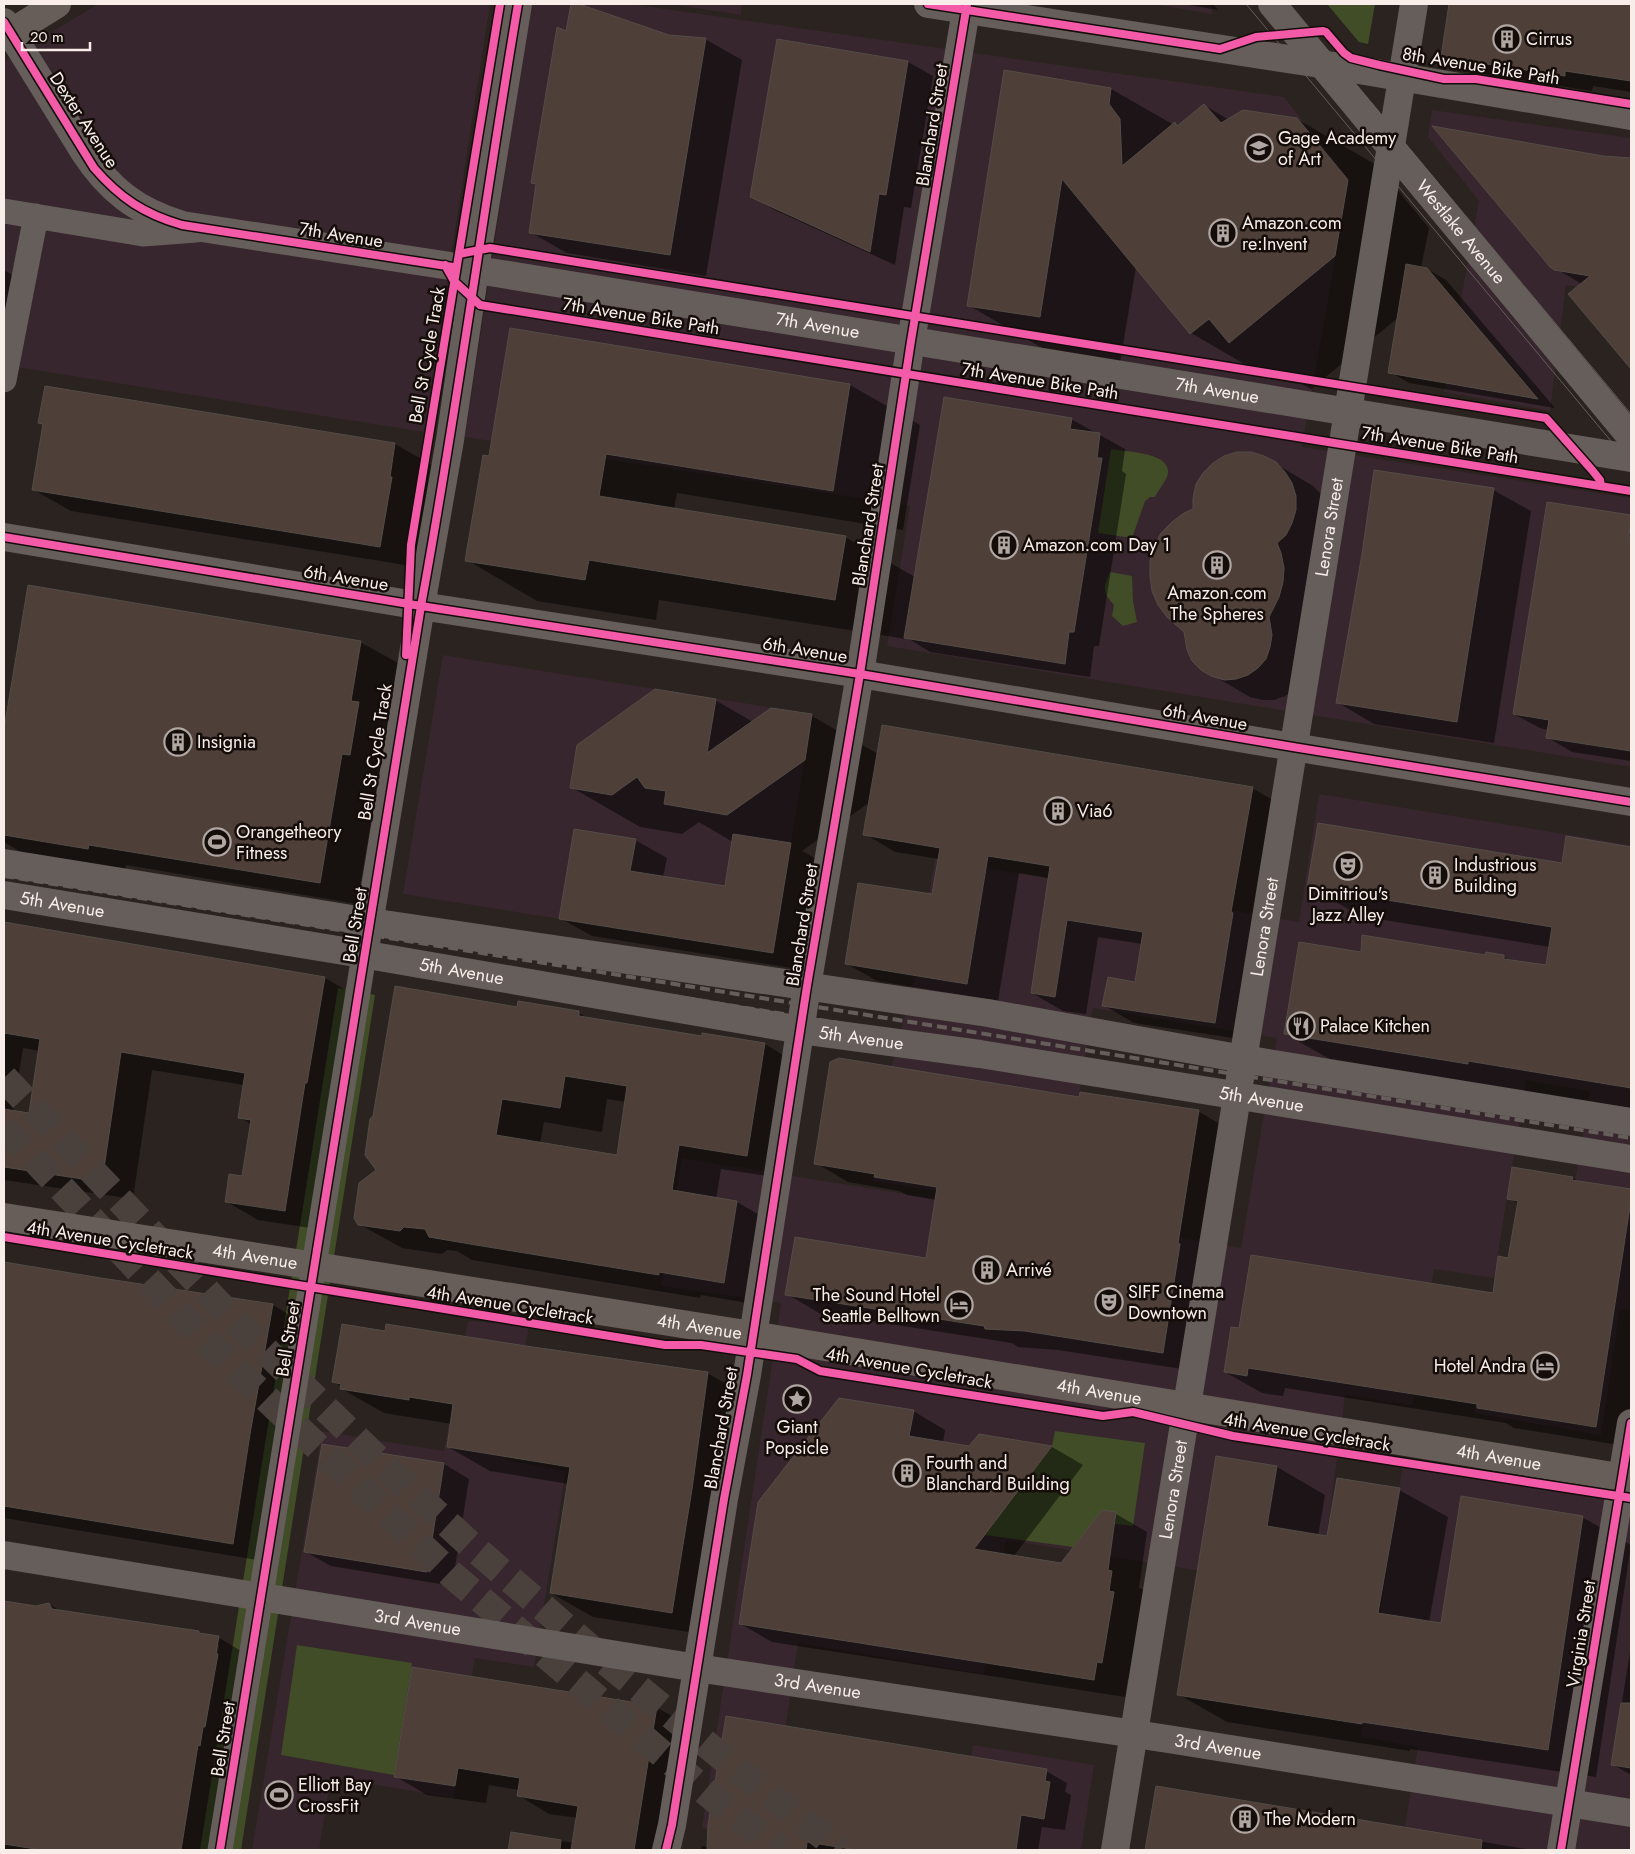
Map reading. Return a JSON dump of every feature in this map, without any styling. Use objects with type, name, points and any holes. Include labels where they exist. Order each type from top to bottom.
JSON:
[{"type":"main road","points":[[6,31],[58,4]]},
{"type":"main road","name":"Bell Street","points":[[364,955],[450,440],[518,4]]},
{"type":"main road","points":[[928,4],[967,7],[1631,116]]},
{"type":"main road","name":"Westlake Avenue","points":[[1272,4],[1631,437]]},
{"type":"main road","name":"Lenora Street","points":[[1115,1850],[1414,4]]},
{"type":"main road","name":"Blanchard Street","points":[[666,1850],[672,1824],[725,1490],[746,1375],[800,1030],[860,674],[911,341],[967,7]]},
{"type":"main road","name":"Dexter Avenue","points":[[6,31],[94,168],[108,184],[130,202],[162,219],[182,226],[203,229]]},
{"type":"main road","name":"7th Avenue","points":[[203,229],[475,270],[1631,458]]},
{"type":"main road","name":"6th Avenue","points":[[4,537],[421,606],[860,674],[1293,748],[1631,802]]},
{"type":"main road","name":"5th Avenue","points":[[4,862],[370,922],[988,1013],[1243,1059],[1631,1122]]},
{"type":"main road","name":"5th Avenue","points":[[4,895],[800,1030],[980,1054],[1237,1094],[1421,1126],[1631,1158]]},
{"type":"main road","name":"4th Avenue","points":[[4,1217],[752,1335],[1627,1478]]},
{"type":"main road","name":"Virginia Street","points":[[1561,1850],[1627,1478],[1631,1424]]},
{"type":"main road","name":"3rd Avenue","points":[[4,1555],[697,1668],[1134,1734],[1631,1813]]},
{"type":"street","name":"7th Avenue","points":[[4,211],[143,234],[203,229]]},
{"type":"street","points":[[4,380],[36,216]]},
{"type":"street","name":"Bell Street","points":[[220,1850],[364,955]]},
{"type":"shaded area","points":[[98,4],[490,4],[424,432],[4,365],[4,61]]},
{"type":"shaded area","points":[[531,4],[630,4],[1284,97],[1349,179],[1302,447],[1631,498],[1631,767],[887,646],[910,506],[465,437]]},
{"type":"shaded area","points":[[670,4],[742,4],[741,15]]},
{"type":"shaded area","points":[[1153,4],[1212,4],[1212,14]]},
{"type":"shaded area","points":[[1432,110],[1631,138],[1631,295],[1566,285],[1550,411],[1444,392],[1479,201],[1428,137]]},
{"type":"shaded area","points":[[443,655],[812,714],[773,953],[403,894]]},
{"type":"shaded area","points":[[1319,794],[1631,845],[1631,1310],[1620,1309],[1601,1435],[1474,1413],[1496,1288],[1556,1298],[1590,1091],[1526,1080],[1494,1278],[1434,1269],[1412,1405],[1345,1395],[1320,1590],[1006,1540],[984,1674],[798,1643],[769,1839],[702,1828],[781,1303],[661,1286],[682,1158],[1241,1248],[1277,1038],[1093,1008],[1060,1210],[873,1181],[892,1064],[915,977],[935,859],[1299,922]]},
{"type":"shaded area","points":[[468,1321],[529,1325],[506,1460],[566,1471],[534,1667],[475,1658],[453,1798],[331,1777],[319,1850],[252,1850],[322,1431],[444,1451]]},
{"type":"shaded area","points":[[1403,1464],[1631,1499],[1631,1850],[1401,1850],[1418,1747],[1361,1737]]},
{"type":"shaded area","points":[[973,1745],[1094,1765],[1081,1850],[955,1850]]},
{"type":"green space","points":[[1327,4],[1375,4],[1368,44],[1359,42]]},
{"type":"green space","points":[[1111,449],[1157,458],[1164,462],[1168,469],[1167,477],[1155,497],[1150,497],[1145,501],[1132,538],[1098,533]]},
{"type":"green space","points":[[1110,572],[1132,576],[1133,601],[1137,622],[1123,626],[1112,616],[1114,605],[1105,590]]},
{"type":"green space","points":[[338,988],[375,995],[241,1850],[200,1850]]},
{"type":"green space","points":[[1055,1431],[1145,1443],[1133,1526],[1115,1524],[1116,1512],[1102,1510],[1073,1547],[985,1535],[1052,1446]]},
{"type":"green space","points":[[297,1645],[412,1663],[394,1775],[281,1755]]},
{"type":"building","points":[[571,4],[579,4],[669,35],[706,38],[670,255],[529,233],[536,184],[531,183],[557,27],[566,31]]},
{"type":"building","name":"Cirrus","points":[[1449,4],[1631,4],[1631,81],[1565,71],[1565,76],[1441,57]]},
{"type":"building","points":[[777,39],[908,61],[886,195],[879,194],[870,252],[750,197]]},
{"type":"building","name":"Amazon.com re:Invent","points":[[1004,70],[1111,88],[1109,104],[1120,119],[1122,166],[1175,122],[1177,126],[1204,104],[1221,123],[1243,110],[1297,118],[1348,180],[1335,256],[1229,343],[1209,319],[1190,334],[1062,179],[1040,317],[967,306]]},
{"type":"building","points":[[1432,126],[1603,156],[1631,158],[1631,369],[1568,294],[1590,276],[1554,270],[1550,267]]},
{"type":"building","points":[[1406,264],[1427,268],[1538,399],[1388,373]]},
{"type":"building","points":[[510,328],[850,384],[833,491],[606,454],[599,496],[846,536],[835,600],[589,560],[585,580],[465,561],[483,455],[489,456]]},
{"type":"building","points":[[45,386],[395,443],[390,477],[392,477],[380,547],[32,490],[43,424],[38,423]]},
{"type":"building","name":"Amazon.com Day 1","points":[[944,397],[1072,418],[1070,429],[1100,433],[1097,458],[1102,458],[1074,632],[1069,632],[1065,664],[904,638]]},
{"type":"building","name":"Amazon.com The Spheres","points":[[1237,452],[1251,452],[1276,462],[1292,483],[1296,496],[1296,510],[1286,535],[1277,543],[1284,568],[1283,582],[1279,597],[1269,617],[1272,635],[1266,659],[1248,675],[1224,680],[1211,676],[1192,661],[1187,650],[1184,632],[1167,617],[1158,605],[1152,591],[1150,561],[1161,533],[1184,513],[1193,509],[1196,484],[1203,473],[1224,456]]},
{"type":"building","points":[[1374,470],[1494,488],[1457,722],[1336,703],[1362,554]]},
{"type":"building","points":[[1547,502],[1631,515],[1629,537],[1631,538],[1631,751],[1546,738],[1549,720],[1513,714]]},
{"type":"building","name":"Insignia","points":[[28,585],[361,641],[351,701],[359,702],[350,755],[342,754],[320,883],[89,845],[88,849],[4,835],[4,729]]},
{"type":"building","points":[[655,689],[716,699],[707,753],[771,708],[812,714],[805,760],[727,815],[664,804],[666,791],[645,788],[637,777],[612,795],[570,788],[577,745]]},
{"type":"building","points":[[882,725],[1253,787],[1231,912],[1233,913],[1215,1023],[1102,1006],[1108,977],[1135,982],[1143,932],[1067,920],[1055,997],[1031,993],[1050,866],[988,856],[967,984],[845,964],[858,883],[932,894],[940,848],[863,835]]},
{"type":"building","points":[[1318,823],[1562,863],[1566,836],[1631,847],[1631,1088],[1468,1061],[1468,1064],[1284,1034],[1299,942],[1361,952],[1362,935],[1485,955],[1486,952],[1504,955],[1504,959],[1546,965],[1552,927],[1307,887]]},
{"type":"building","points":[[574,829],[636,839],[630,871],[725,886],[733,834],[791,843],[773,953],[559,919]]},
{"type":"building","points":[[4,922],[325,977],[307,1083],[305,1083],[285,1211],[225,1202],[229,1174],[242,1176],[251,1120],[238,1118],[245,1073],[121,1052],[102,1182],[4,1167],[4,1109],[29,1113],[40,1039],[4,1033]]},
{"type":"building","points":[[395,986],[517,1007],[518,1001],[579,1011],[579,1016],[702,1036],[702,1033],[765,1043],[747,1156],[679,1145],[672,1190],[737,1201],[724,1283],[659,1272],[659,1275],[429,1237],[425,1229],[404,1227],[400,1231],[358,1225],[354,1218],[359,1183],[376,1170],[365,1155],[370,1119],[373,1116]],"holes":[[[565,1076],[627,1086],[617,1155],[496,1135],[502,1099],[560,1108]]]},
{"type":"building","points":[[839,1058],[1079,1097],[1080,1092],[1199,1110],[1163,1353],[1025,1331],[985,1329],[984,1326],[785,1295],[795,1237],[926,1258],[937,1187],[874,1177],[875,1174],[814,1164],[830,1062]]},
{"type":"building","points":[[1512,1167],[1573,1177],[1572,1180],[1631,1189],[1631,1200],[1596,1427],[1477,1408],[1477,1404],[1248,1368],[1247,1376],[1224,1372],[1231,1327],[1239,1328],[1251,1255],[1493,1293],[1498,1256],[1508,1258],[1518,1201],[1507,1199]]},
{"type":"building","points":[[4,1262],[273,1304],[233,1544],[4,1506]]},
{"type":"building","points":[[342,1324],[385,1331],[386,1324],[708,1372],[672,1613],[550,1593],[570,1467],[447,1447],[453,1404],[409,1397],[409,1400],[340,1389],[341,1384],[332,1382]]},
{"type":"building","points":[[839,1398],[914,1410],[909,1436],[969,1446],[979,1434],[1052,1446],[974,1549],[1061,1563],[1102,1510],[1116,1512],[1108,1570],[1112,1571],[1109,1591],[1114,1592],[1102,1663],[1097,1662],[1094,1680],[739,1624],[758,1502]]},
{"type":"building","points":[[322,1444],[444,1463],[427,1572],[304,1552]]},
{"type":"building","points":[[1216,1456],[1277,1466],[1267,1526],[1327,1536],[1337,1478],[1400,1488],[1378,1613],[1441,1623],[1461,1496],[1583,1516],[1548,1750],[1362,1722],[1362,1724],[1177,1695]]},
{"type":"building","points":[[4,1601],[36,1606],[49,1603],[52,1609],[199,1631],[199,1633],[219,1636],[216,1653],[218,1654],[205,1727],[203,1727],[200,1746],[198,1745],[181,1850],[42,1850],[4,1844]]},
{"type":"building","points":[[412,1667],[657,1706],[634,1850],[571,1850],[578,1806],[517,1796],[520,1778],[458,1768],[455,1786],[394,1777]]},
{"type":"building","points":[[1621,1703],[1631,1703],[1631,1768],[1611,1765]]},
{"type":"building","points":[[726,1716],[1047,1769],[1045,1781],[1050,1782],[1044,1819],[1021,1815],[1016,1850],[857,1850],[807,1842],[806,1850],[707,1850],[708,1825]]},
{"type":"building","name":"The Modern","points":[[1156,1786],[1482,1840],[1481,1850],[1145,1850]]},
{"type":"building","points":[[511,1832],[561,1840],[560,1850],[508,1850]]},
{"type":"tunnel","points":[[4,1078],[230,1316],[388,1469],[475,1549],[604,1660],[733,1766],[841,1850]]},
{"type":"tunnel","points":[[4,1127],[202,1337],[451,1574],[723,1806],[782,1850]]},
{"type":"tram line","points":[[1246,4],[1631,465]]},
{"type":"tram line","points":[[1289,4],[1631,414]]},
{"type":"railway","points":[[4,876],[1631,1138]]},
{"type":"railway","points":[[4,888],[1631,1151]]},
{"type":"cycle path","name":"Bell St Cycle Track","points":[[406,655],[411,545],[500,4]]},
{"type":"cycle path","points":[[220,1850],[421,606],[447,456],[518,4]]},
{"type":"cycle path","name":"8th Avenue Bike Path","points":[[928,4],[1220,49],[1256,37],[1323,31],[1351,58],[1379,65],[1444,79],[1476,79],[1631,104]]},
{"type":"cycle path","points":[[666,1850],[672,1825],[724,1499],[747,1375],[807,986],[860,674],[911,341],[967,4]]},
{"type":"cycle path","points":[[4,22],[94,168],[113,188],[144,210],[182,225],[453,267]]},
{"type":"cycle path","points":[[459,254],[490,248],[1546,418],[1592,470],[1600,480],[1601,486]]},
{"type":"cycle path","name":"7th Avenue Bike Path","points":[[445,265],[454,281],[480,305],[1631,491]]},
{"type":"cycle path","points":[[4,537],[421,606],[860,674],[1631,802]]},
{"type":"cycle path","name":"4th Avenue Cycletrack","points":[[4,1237],[665,1345],[701,1345],[797,1359],[820,1371],[1103,1416],[1133,1412],[1233,1436],[1631,1498]]},
{"type":"cycle path","points":[[1561,1850],[1631,1423]]},
{"type":"place","name":"Cirrus","points":[[1507,39]]},
{"type":"place","name":"Gage Academy of Art","points":[[1259,148]]},
{"type":"place","name":"Amazon.com re:Invent","points":[[1223,233]]},
{"type":"place","name":"Amazon.com Day 1","points":[[1004,545]]},
{"type":"place","name":"Amazon.com The Spheres","points":[[1217,565]]},
{"type":"place","name":"Insignia","points":[[178,742]]},
{"type":"place","name":"Via6","points":[[1058,811]]},
{"type":"place","name":"Orangetheory Fitness","points":[[217,842]]},
{"type":"place","name":"Dimitriou's Jazz Alley","points":[[1348,866]]},
{"type":"place","name":"Industrious Building","points":[[1435,875]]},
{"type":"place","name":"Palace Kitchen","points":[[1301,1026]]},
{"type":"place","name":"Arrivé","points":[[987,1270]]},
{"type":"place","name":"SIFF Cinema Downtown","points":[[1109,1302]]},
{"type":"place","name":"The Sound Hotel Seattle Belltown","points":[[959,1305]]},
{"type":"place","name":"Hotel Andra","points":[[1545,1366]]},
{"type":"place","name":"Giant Popsicle","points":[[797,1399]]},
{"type":"place","name":"Fourth and Blanchard Building","points":[[907,1473]]},
{"type":"place","name":"Elliott Bay CrossFit","points":[[279,1795]]},
{"type":"place","name":"The Modern","points":[[1245,1819]]}]
